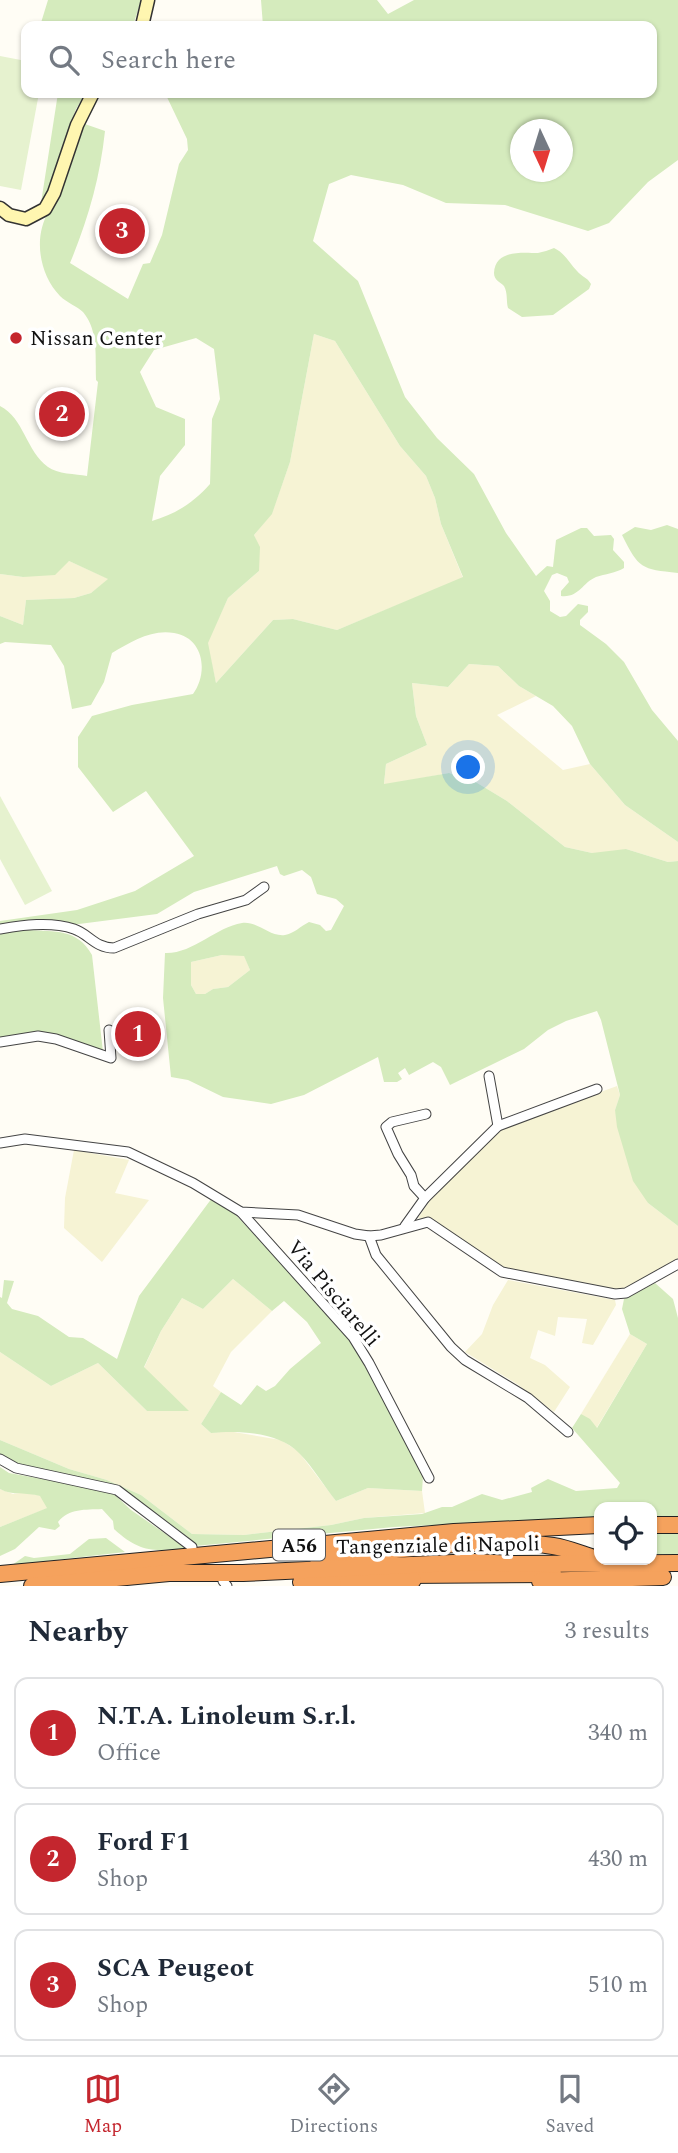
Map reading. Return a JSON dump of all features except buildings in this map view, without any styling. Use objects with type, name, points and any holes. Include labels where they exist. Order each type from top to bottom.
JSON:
[{"type":"highway","name":"Tangenziale di Napoli","points":[[0,1574],[454,1532],[594,1525]]},
{"type":"highway","points":[[657,1525],[678,1525]]},
{"type":"highway","points":[[262,1574],[290,1562],[481,1544],[554,1546],[594,1557]]},
{"type":"highway","points":[[262,1574],[495,1555],[594,1560]]},
{"type":"highway","name":"Tangenziale di Napoli","points":[[32,1586],[169,1573],[262,1574],[474,1562],[594,1561]]},
{"type":"highway","name":"Tangenziale di Napoli","points":[[637,1565],[675,1570]]},
{"type":"highway","points":[[262,1574],[468,1568],[675,1570]]},
{"type":"highway","points":[[312,1582],[559,1581],[675,1570]]},
{"type":"highway","points":[[567,1586],[636,1584],[675,1570]]},
{"type":"highway","points":[[262,1574],[312,1582],[383,1586]]},
{"type":"highway","points":[[312,1582],[475,1586]]},
{"type":"street","points":[[143,21],[148,0]]},
{"type":"street","points":[[0,208],[9,215],[26,219],[45,209],[54,193],[77,125],[90,98]]},
{"type":"street","points":[[0,929],[22,925],[67,927],[80,932],[101,947],[114,948],[198,914],[246,900],[264,887]]},
{"type":"street","points":[[0,1042],[38,1036],[56,1039],[111,1058],[109,1030]]},
{"type":"street","points":[[489,1076],[498,1126]]},
{"type":"street","points":[[404,1228],[415,1216],[425,1198],[498,1126],[597,1089]]},
{"type":"street","points":[[425,1198],[414,1186],[386,1127],[391,1122],[426,1114]]},
{"type":"street","name":"Via Pisciarelli","points":[[0,1143],[25,1139],[128,1153],[193,1183],[241,1212],[352,1337],[369,1363],[429,1479]]},
{"type":"street","name":"Via Pisciarelli","points":[[241,1212],[298,1215],[369,1236],[428,1222],[508,1274],[615,1294],[626,1293],[678,1264]]},
{"type":"street","points":[[369,1236],[376,1255],[451,1347],[465,1360],[528,1398],[568,1432]]},
{"type":"street","points":[[0,1460],[16,1468],[117,1490],[192,1547]]},
{"type":"shaded area","points":[[314,334],[335,341],[400,446],[426,476],[441,524],[463,578],[337,630],[293,619],[273,620],[216,683],[207,643],[228,598],[259,571],[259,547],[254,535],[272,513],[290,462]]},
{"type":"shaded area","points":[[69,561],[109,579],[91,593],[74,598],[26,600],[23,625],[0,616],[0,574],[23,577]]},
{"type":"shaded area","points":[[469,664],[498,666],[519,686],[536,696],[497,715],[563,770],[590,764],[625,805],[678,842],[678,861],[668,862],[626,849],[611,854],[565,847],[507,801],[469,778],[449,773],[384,785],[386,764],[427,745],[416,716],[412,683],[448,687]]},
{"type":"shaded area","points":[[222,955],[244,955],[250,970],[228,987],[196,994],[191,985],[191,962]]},
{"type":"shaded area","points":[[617,1086],[620,1095],[615,1110],[648,1203],[678,1226],[678,1259],[628,1287],[613,1291],[503,1269],[425,1219],[418,1218],[435,1193],[498,1129]]},
{"type":"shaded area","points":[[74,1150],[129,1160],[115,1193],[149,1200],[102,1262],[64,1228],[65,1198]]},
{"type":"shaded area","points":[[233,1279],[272,1311],[231,1352],[213,1386],[221,1392],[201,1424],[211,1433],[228,1431],[281,1440],[298,1451],[336,1501],[368,1488],[422,1491],[425,1513],[364,1518],[331,1525],[244,1535],[192,1534],[141,1495],[0,1440],[0,1352],[51,1386],[98,1363],[147,1411],[188,1411],[144,1368],[161,1331],[182,1298],[203,1309]]},
{"type":"shaded area","points":[[508,1280],[615,1300],[616,1305],[593,1345],[582,1343],[587,1319],[558,1317],[555,1336],[538,1330],[530,1358],[545,1365],[570,1387],[554,1412],[517,1384],[465,1352],[482,1334],[493,1305]]},
{"type":"shaded area","points":[[630,1334],[647,1344],[596,1429],[581,1414]]},
{"type":"shaded area","points":[[0,1489],[13,1494],[26,1492],[41,1496],[48,1508],[0,1527]]},
{"type":"green space","points":[[48,0],[141,0],[135,21],[42,21]]},
{"type":"green space","points":[[261,0],[377,0],[388,14],[414,0],[678,0],[678,160],[648,182],[609,223],[588,231],[505,205],[446,203],[403,185],[351,175],[329,184],[313,241],[358,281],[405,397],[437,438],[474,474],[506,533],[536,576],[547,566],[553,567],[556,540],[581,528],[587,528],[594,536],[611,535],[614,539],[613,550],[624,562],[624,568],[596,577],[572,595],[561,596],[561,591],[569,582],[567,577],[557,573],[552,575],[544,591],[550,601],[550,611],[560,617],[566,616],[578,604],[588,606],[588,612],[580,620],[580,625],[606,644],[624,662],[652,710],[678,741],[678,842],[625,805],[590,764],[572,726],[553,706],[519,686],[498,666],[469,664],[448,687],[412,683],[416,716],[427,745],[386,764],[384,784],[449,773],[469,778],[507,801],[565,847],[592,853],[626,849],[668,862],[678,861],[678,1226],[648,1203],[633,1181],[617,1127],[615,1110],[620,1095],[597,1011],[548,1030],[524,1049],[450,1085],[441,1067],[433,1062],[409,1075],[405,1068],[398,1073],[402,1079],[397,1082],[384,1082],[378,1057],[304,1095],[271,1104],[223,1097],[188,1080],[171,1077],[163,998],[165,953],[185,949],[232,925],[242,923],[253,924],[279,935],[291,933],[309,922],[320,925],[326,931],[331,930],[344,906],[336,899],[317,894],[311,877],[302,870],[284,876],[280,874],[277,866],[194,892],[157,914],[79,924],[0,926],[0,921],[77,910],[135,891],[194,856],[146,791],[113,812],[78,767],[78,737],[92,716],[132,705],[193,694],[201,677],[202,667],[198,649],[192,642],[184,636],[166,632],[142,637],[126,645],[112,653],[104,682],[91,705],[72,709],[64,666],[51,645],[0,644],[0,616],[23,625],[26,600],[74,598],[91,593],[108,579],[69,561],[55,575],[23,577],[0,574],[0,406],[15,418],[35,452],[48,467],[87,476],[98,382],[94,336],[83,312],[63,298],[47,277],[40,244],[44,221],[82,123],[105,131],[92,198],[70,263],[128,299],[143,264],[150,263],[162,235],[179,164],[188,150],[187,139],[167,98],[657,98],[657,21],[263,21]],"holes":[[[314,334],[335,341],[400,446],[426,476],[441,524],[463,577],[337,630],[293,619],[273,620],[216,683],[208,643],[228,598],[259,571],[260,547],[254,535],[272,514],[290,462]],[[196,338],[214,349],[220,399],[212,419],[210,484],[184,507],[152,521],[160,476],[185,445],[185,419],[156,407],[140,372],[154,350]],[[222,955],[244,956],[250,970],[228,987],[196,994],[191,985],[191,962]]]},
{"type":"green space","points":[[0,56],[21,60],[21,98],[38,98],[21,190],[0,186]]},
{"type":"green space","points":[[57,98],[83,98],[76,109],[48,191],[41,203]]},
{"type":"green space","points":[[554,248],[591,284],[589,289],[553,315],[522,317],[508,308],[504,286],[494,275],[496,265],[504,256],[538,253]]},
{"type":"green space","points":[[667,525],[678,529],[678,573],[642,565],[622,535],[635,527],[651,530]]},
{"type":"green space","points":[[0,796],[52,891],[25,905],[0,859]]},
{"type":"green space","points":[[28,930],[72,936],[86,946],[92,955],[103,1052],[52,1035],[28,1033],[0,1039],[0,933]]},
{"type":"green space","points":[[212,1198],[232,1211],[343,1329],[367,1363],[423,1476],[422,1491],[368,1488],[336,1501],[309,1464],[291,1446],[258,1434],[211,1433],[201,1424],[221,1392],[241,1405],[257,1385],[266,1391],[275,1386],[290,1369],[321,1343],[307,1322],[284,1301],[272,1311],[233,1279],[203,1309],[182,1298],[161,1331],[144,1367],[189,1411],[147,1411],[98,1363],[51,1386],[0,1352],[0,1297],[2,1298],[4,1280],[14,1281],[7,1303],[12,1309],[38,1316],[69,1337],[83,1338],[117,1359],[139,1296]]},
{"type":"green space","points":[[655,1283],[673,1299],[678,1318],[678,1517],[657,1517],[657,1502],[594,1502],[594,1517],[394,1527],[195,1546],[188,1537],[134,1499],[17,1465],[0,1456],[0,1440],[69,1469],[107,1480],[141,1495],[192,1534],[244,1535],[331,1525],[364,1518],[422,1514],[442,1507],[452,1507],[482,1494],[502,1500],[532,1492],[531,1488],[548,1479],[576,1491],[617,1488],[620,1483],[572,1428],[581,1414],[590,1419],[597,1428],[647,1344],[630,1334],[622,1309],[624,1299]]},
{"type":"green space","points":[[0,1467],[9,1473],[104,1490],[115,1495],[131,1510],[186,1548],[155,1550],[139,1546],[114,1529],[113,1521],[102,1509],[90,1509],[62,1517],[58,1522],[60,1526],[55,1530],[39,1527],[15,1549],[0,1556],[0,1527],[47,1508],[40,1496],[0,1489]]},
{"type":"green space","points":[[657,1533],[678,1533],[678,1554],[657,1554]]},
{"type":"green space","points":[[106,1538],[125,1552],[12,1565],[25,1556],[34,1558],[70,1554],[89,1539]]},
{"type":"place","name":"SCA Peugeot","points":[[122,231]]},
{"type":"place","name":"Nissan Center","points":[[16,338]]},
{"type":"place","name":"Ford F1","points":[[62,414]]},
{"type":"place","name":"N.T.A. Linoleum S.r.l.","points":[[138,1034]]}]
